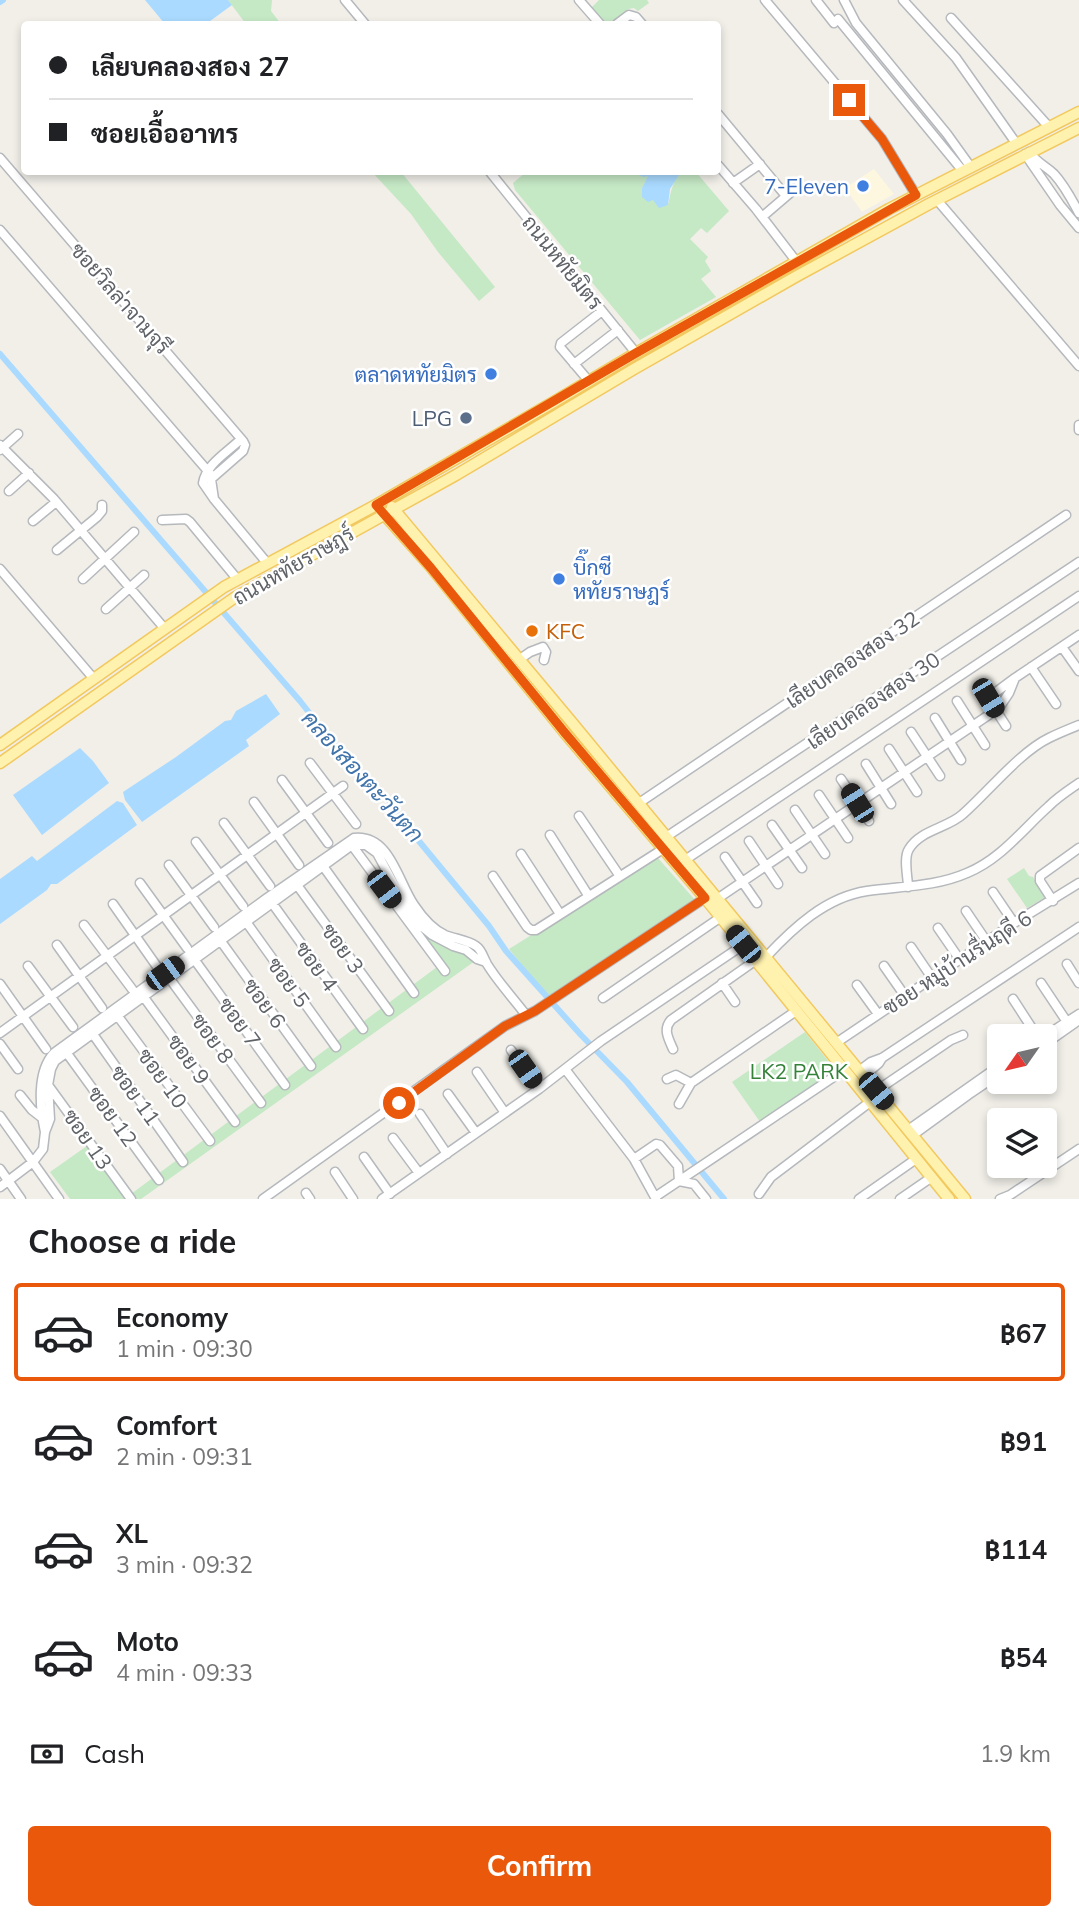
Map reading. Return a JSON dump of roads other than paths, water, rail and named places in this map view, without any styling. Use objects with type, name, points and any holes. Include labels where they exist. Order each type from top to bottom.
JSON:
[{"type":"main road","name":"ถนนหทัยราษฎร์","points":[[0,745],[224,587],[387,499],[796,261],[966,168],[1079,111]]},
{"type":"main road","name":"ถนนหทัยราษฎร์","points":[[0,763],[234,598],[409,502],[644,363],[937,200],[1075,130]]},
{"type":"main road","points":[[636,353],[644,363]]},
{"type":"main road","points":[[384,514],[387,499]]},
{"type":"main road","points":[[407,524],[405,509],[409,502]]},
{"type":"main road","points":[[376,505],[743,944],[761,959],[836,1043],[965,1199]]},
{"type":"main road","points":[[384,514],[407,524],[639,803],[718,899],[796,1011],[949,1199]]},
{"type":"main road","points":[[565,733],[574,725]]},
{"type":"street","points":[[345,0],[362,21]]},
{"type":"street","points":[[765,0],[882,139],[916,195]]},
{"type":"street","points":[[816,0],[834,23],[838,19],[966,168]]},
{"type":"street","points":[[844,0],[856,23],[947,134],[966,168]]},
{"type":"street","points":[[903,0],[956,58],[1016,143]]},
{"type":"street","points":[[584,2],[598,21]]},
{"type":"street","points":[[621,21],[629,15],[639,21]]},
{"type":"street","points":[[951,18],[1049,127]]},
{"type":"street","points":[[847,31],[851,24],[856,23]]},
{"type":"street","points":[[891,83],[899,76]]},
{"type":"street","points":[[721,118],[786,196]]},
{"type":"street","points":[[1075,130],[1079,141]]},
{"type":"street","points":[[1027,153],[1079,228]]},
{"type":"street","name":"ซอยวิลล่าจามจุรี","points":[[0,158],[245,445],[243,451],[210,474]]},
{"type":"street","points":[[733,183],[760,164]]},
{"type":"street","points":[[721,169],[796,261]]},
{"type":"street","points":[[1039,169],[1052,171],[1079,213]]},
{"type":"street","name":"ถนนหทัยมิตร","points":[[491,175],[636,353]]},
{"type":"street","points":[[762,217],[797,187]]},
{"type":"street","points":[[937,200],[1079,366]]},
{"type":"street","points":[[0,230],[210,474],[214,499],[268,564]]},
{"type":"street","points":[[588,380],[560,347],[561,343],[602,311]]},
{"type":"street","points":[[574,363],[618,330]]},
{"type":"street","points":[[18,434],[1,447],[56,502],[165,629]]},
{"type":"street","points":[[9,491],[29,473]]},
{"type":"street","points":[[33,521],[56,502]]},
{"type":"street","points":[[57,550],[97,517],[102,505]]},
{"type":"street","name":"เลียบคลองสอง 32","points":[[639,803],[1066,514]]},
{"type":"street","points":[[162,520],[190,522],[238,580]]},
{"type":"street","points":[[83,579],[134,533]]},
{"type":"street","name":"เลียบคลองสอง 30","points":[[667,837],[1079,562]]},
{"type":"street","points":[[0,569],[94,679]]},
{"type":"street","points":[[106,609],[144,575]]},
{"type":"street","points":[[685,860],[1079,596]]},
{"type":"street","points":[[988,698],[1079,635]]},
{"type":"street","points":[[520,659],[543,647],[546,652],[544,660]]},
{"type":"street","points":[[1062,647],[1079,671]]},
{"type":"street","points":[[1031,667],[1056,704]]},
{"type":"street","points":[[718,899],[996,710],[1009,694],[1015,678]]},
{"type":"street","points":[[980,686],[1006,726]]},
{"type":"street","points":[[957,701],[985,745]]},
{"type":"street","points":[[935,718],[961,760]]},
{"type":"street","points":[[908,887],[906,856],[908,849],[922,835],[962,815],[1039,744],[1079,724]]},
{"type":"street","points":[[911,732],[940,776]]},
{"type":"street","points":[[888,749],[917,792]]},
{"type":"street","points":[[310,763],[356,824]]},
{"type":"street","points":[[866,764],[891,804]]},
{"type":"street","points":[[841,779],[869,821]]},
{"type":"street","points":[[282,780],[328,844]]},
{"type":"street","points":[[673,1049],[667,1035],[668,1024],[722,983],[761,959],[817,910],[847,896],[866,891],[944,881],[969,873],[1007,848],[1051,804],[1079,783]]},
{"type":"street","points":[[0,1034],[343,786]]},
{"type":"street","points":[[819,795],[848,838]]},
{"type":"street","points":[[254,802],[299,865]]},
{"type":"street","points":[[795,810],[825,854]]},
{"type":"street","points":[[579,816],[619,875]]},
{"type":"street","points":[[224,823],[270,886]]},
{"type":"street","points":[[772,825],[802,868]]},
{"type":"street","points":[[550,835],[588,895]]},
{"type":"street","points":[[45,1132],[41,1116],[45,1068],[50,1057],[354,838],[366,838],[378,844],[392,862],[404,903]]},
{"type":"street","points":[[749,841],[778,884]]},
{"type":"street","points":[[196,842],[243,906]]},
{"type":"street","points":[[0,1187],[33,1162],[43,1149],[50,1119],[45,1084],[53,1065],[66,1052],[90,1030],[143,996],[164,973],[194,959],[244,919],[272,903],[352,845],[370,846],[377,853],[445,971]]},
{"type":"street","points":[[354,848],[421,926],[486,962],[526,1016]]},
{"type":"street","points":[[1053,901],[1040,881],[1040,876],[1079,848]]},
{"type":"street","points":[[493,876],[531,930],[536,930],[663,849]]},
{"type":"street","points":[[521,854],[560,914]]},
{"type":"street","points":[[725,857],[757,903]]},
{"type":"street","points":[[169,865],[214,927]]},
{"type":"street","points":[[323,866],[414,993]]},
{"type":"street","points":[[140,883],[187,947]]},
{"type":"street","name":"ซอย หมู่บ้านรื่นฤดี 6","points":[[836,1043],[1014,923],[1079,884]]},
{"type":"street","name":"ซอย 3","points":[[297,885],[389,1011]]},
{"type":"street","points":[[993,892],[1014,923]]},
{"type":"street","points":[[263,1199],[505,1026],[526,1016],[705,898]]},
{"type":"street","name":"ซอย 4","points":[[272,903],[363,1029]]},
{"type":"street","name":"ซอย 8","points":[[113,904],[261,1103]]},
{"type":"street","points":[[966,911],[987,942]]},
{"type":"street","points":[[603,998],[721,918]]},
{"type":"street","name":"ซอย 5","points":[[244,919],[336,1047]]},
{"type":"street","points":[[84,925],[132,989]]},
{"type":"street","points":[[862,1074],[873,1061],[882,1058],[1079,927]]},
{"type":"street","points":[[938,929],[960,960]]},
{"type":"street","name":"ซอย 6","points":[[220,940],[311,1066]]},
{"type":"street","points":[[364,1157],[386,1196],[539,1089],[601,1041],[743,944]]},
{"type":"street","points":[[57,945],[102,1008]]},
{"type":"street","points":[[911,947],[932,978]]},
{"type":"street","name":"ซอย 7","points":[[194,959],[285,1085]]},
{"type":"street","points":[[1067,964],[1079,984]]},
{"type":"street","points":[[28,965],[73,1027]]},
{"type":"street","points":[[884,965],[905,996]]},
{"type":"street","points":[[722,983],[736,1002]]},
{"type":"street","points":[[1041,983],[1067,1022]]},
{"type":"street","points":[[0,984],[46,1049]]},
{"type":"street","points":[[857,985],[878,1014]]},
{"type":"street","name":"ซอย 9","points":[[143,996],[235,1122]]},
{"type":"street","points":[[1013,999],[1029,1024]]},
{"type":"street","points":[[679,1104],[691,1083],[796,1011]]},
{"type":"street","points":[[1057,1028],[1079,1014]]},
{"type":"street","name":"ซอย 10","points":[[117,1015],[210,1141]]},
{"type":"street","points":[[1057,1036],[1079,1020]]},
{"type":"street","name":"ซอย 11","points":[[90,1030],[183,1161]]},
{"type":"street","points":[[876,1091],[951,1040],[963,1035]]},
{"type":"street","points":[[0,1044],[18,1069]]},
{"type":"street","points":[[511,1049],[539,1089]]},
{"type":"street","name":"ซอย 12","points":[[66,1052],[159,1180]]},
{"type":"street","points":[[565,1069],[634,1159],[656,1198],[844,1070]]},
{"type":"street","points":[[477,1072],[505,1113]]},
{"type":"street","points":[[667,1079],[676,1075],[691,1083]]},
{"type":"street","points":[[910,1133],[987,1075]]},
{"type":"street","points":[[936,1114],[987,1082]]},
{"type":"street","name":"ซอย 13","points":[[45,1084],[54,1091],[131,1199]]},
{"type":"street","points":[[448,1094],[476,1133]]},
{"type":"street","points":[[20,1095],[32,1110],[41,1116]]},
{"type":"street","points":[[759,1194],[771,1177],[870,1102]]},
{"type":"street","points":[[420,1114],[447,1154]]},
{"type":"street","points":[[0,1115],[59,1199]]},
{"type":"street","points":[[393,1138],[419,1173]]},
{"type":"street","points":[[634,1159],[656,1144],[660,1145],[678,1166],[681,1180]]},
{"type":"street","points":[[1000,1199],[1009,1197],[1079,1149]]},
{"type":"street","points":[[859,1199],[916,1159]]},
{"type":"street","points":[[0,1169],[21,1199]]},
{"type":"street","points":[[335,1172],[353,1199]]},
{"type":"street","points":[[900,1199],[932,1178]]},
{"type":"street","points":[[681,1180],[694,1184],[706,1199]]},
{"type":"water","points":[[145,0],[228,0],[232,5],[210,21],[162,21]]},
{"type":"water","points":[[639,175],[679,175],[670,189],[668,205],[659,208],[653,200],[648,202],[642,197],[642,188],[648,176]]},
{"type":"water","points":[[266,694],[280,714],[246,740],[249,746],[142,822],[125,800],[123,792],[225,721],[231,720],[236,711]]},
{"type":"water","points":[[80,748],[109,783],[42,835],[13,795]]},
{"type":"water","points":[[117,801],[123,803],[137,825],[57,884],[51,884],[47,890],[0,924],[0,879],[32,856],[37,861]]},
{"type":"waterway","name":"คลองสองตะวันตก","points":[[0,354],[300,701],[347,761],[390,802],[506,951],[627,1082],[724,1199]]},
{"type":"place","name":"7-Eleven","points":[[863,186]]},
{"type":"place","name":"ตลาดหทัยมิตร","points":[[491,374]]},
{"type":"place","name":"LPG","points":[[466,418]]},
{"type":"place","name":"บิ๊กซี หทัยราษฎร์","points":[[559,579]]},
{"type":"place","name":"KFC","points":[[532,631]]},
{"type":"park label","name":"LK2 PARK","points":[[799,1071]]}]
